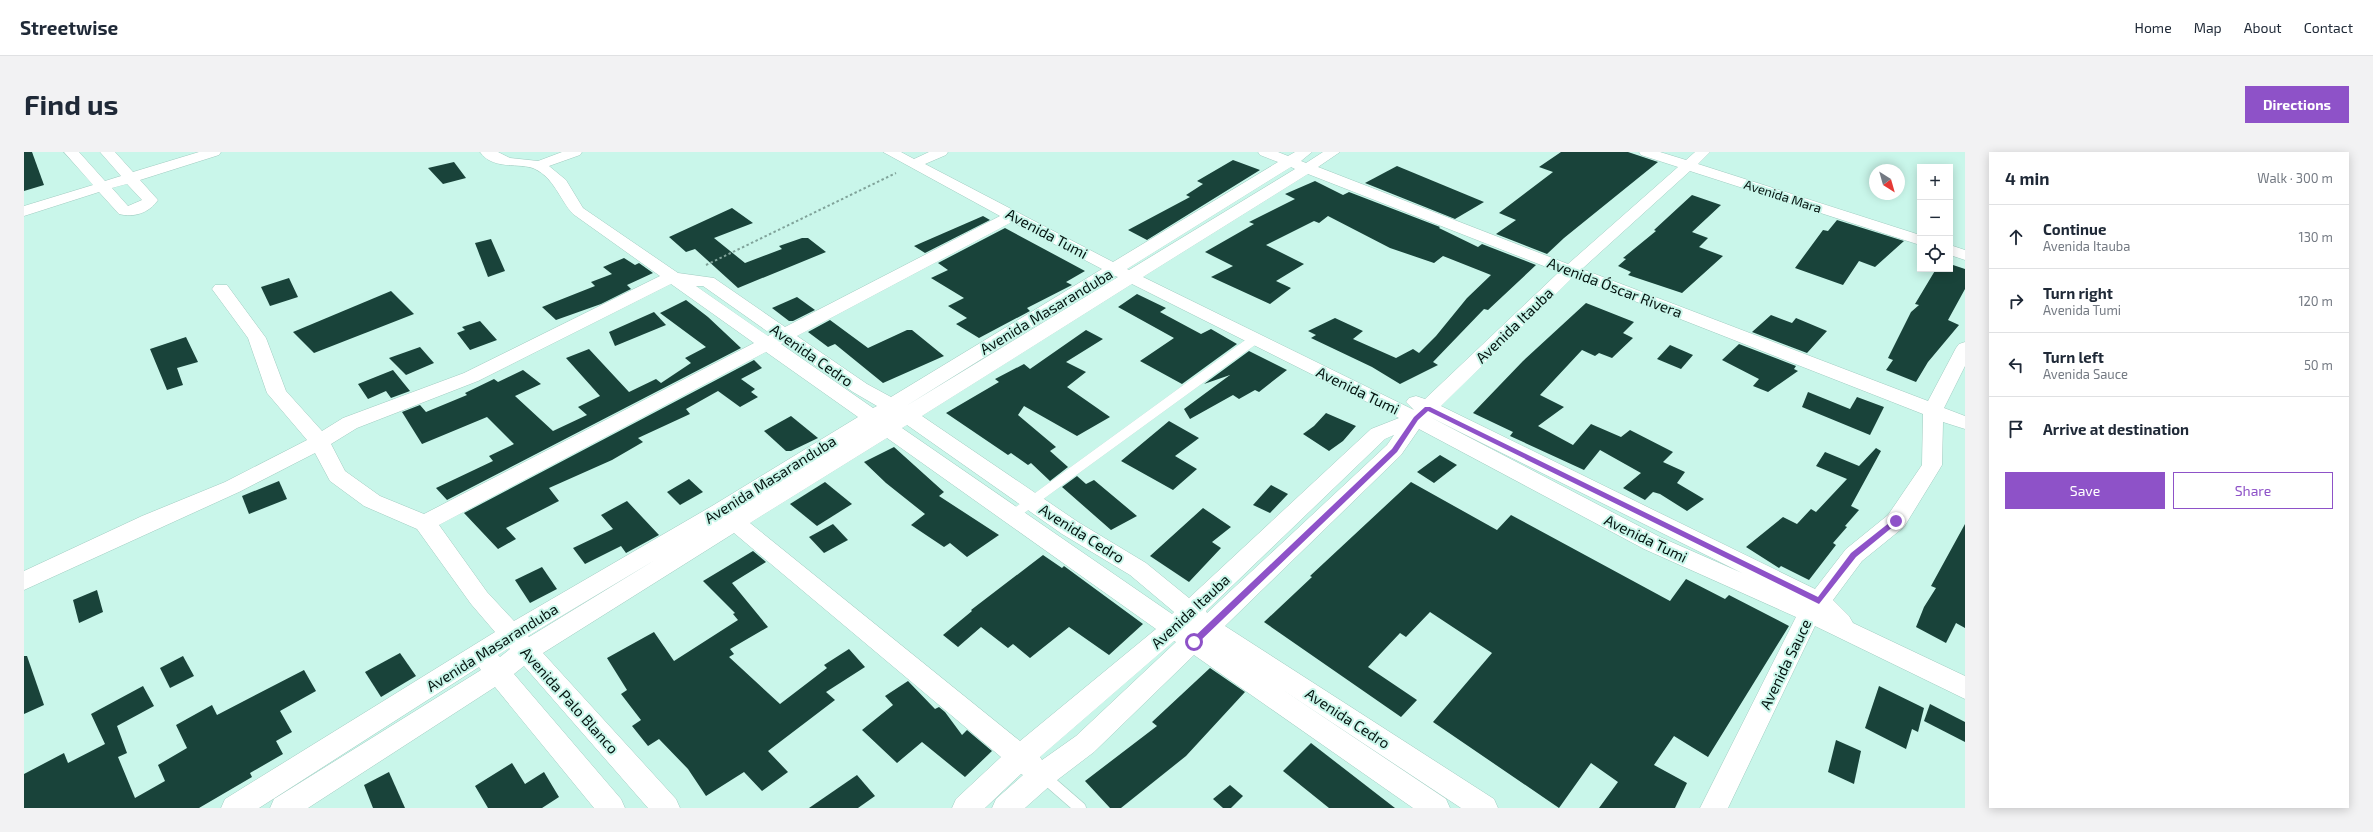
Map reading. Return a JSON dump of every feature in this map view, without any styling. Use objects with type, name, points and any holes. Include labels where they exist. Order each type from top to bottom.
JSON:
[{"type":"street","points":[[71,152],[124,211],[132,211],[147,205],[150,200],[132,178],[107,152]]},
{"type":"street","points":[[24,201],[97,182],[132,178],[214,152]]},
{"type":"street","points":[[487,152],[507,162],[535,164],[575,152]]},
{"type":"street","name":"Avenida Cedro","points":[[513,152],[535,164],[561,183],[571,203],[578,211],[672,277],[776,340],[889,416],[1032,501],[1070,528],[1138,569],[1191,627],[1436,808]]},
{"type":"street","name":"Avenida Tumi","points":[[890,152],[1013,215],[1129,270],[1422,414],[1652,543],[1814,607],[1849,632],[1965,688]]},
{"type":"street","points":[[914,164],[941,152]]},
{"type":"street","name":"Avenida Óscar Rivera","points":[[1265,152],[1301,161],[1571,270],[1965,423]]},
{"type":"street","name":"Avenida Masaranduba","points":[[248,805],[480,653],[519,642],[728,516],[1129,270],[1301,161],[1333,152]]},
{"type":"street","name":"Avenida Mara","points":[[1646,152],[1696,159],[1917,239]]},
{"type":"street","name":"Avenida Mara","points":[[1672,152],[1917,228]]},
{"type":"street","name":"Avenida Itauba","points":[[1006,808],[1042,775],[1085,744],[1191,627],[1378,434],[1422,414],[1571,270],[1696,159]]},
{"type":"street","points":[[24,211],[97,182],[121,167]]},
{"type":"street","points":[[220,289],[258,338],[277,393],[319,441],[337,476],[372,501],[425,523],[1013,215]]},
{"type":"street","points":[[1953,240],[1965,243]]},
{"type":"street","points":[[1953,251],[1965,255]]},
{"type":"street","name":"Avenida Tumi","points":[[1129,270],[1255,339],[1422,414]]},
{"type":"street","points":[[24,581],[150,522],[232,487],[294,457],[350,423],[471,377],[672,277]]},
{"type":"street","name":"Avenida Sauce","points":[[1714,808],[1814,607],[1854,555],[1896,521],[1932,465],[1932,410],[1965,348]]},
{"type":"street","name":"Avenida Cedro","points":[[889,416],[1012,515],[1484,808]]},
{"type":"street","points":[[728,516],[1042,775]]},
{"type":"street","name":"Avenida Palo Blanco","points":[[425,523],[479,598],[666,808]]},
{"type":"street","name":"Avenida Itauba","points":[[966,808],[1020,757],[1191,627]]},
{"type":"street","points":[[284,808],[499,671],[519,642]]},
{"type":"street","points":[[480,653],[499,671],[611,808]]},
{"type":"lane","points":[[1012,515],[1255,339]]},
{"type":"lane","points":[[1042,775],[1080,808]]},
{"type":"path","points":[[672,277],[684,276],[914,164]]},
{"type":"building","points":[[24,152],[32,152],[44,185],[24,191]]},
{"type":"building","points":[[1561,152],[1628,152],[1658,162],[1564,238],[1547,254],[1496,234],[1516,220],[1499,213],[1553,172],[1539,167]]},
{"type":"building","points":[[1233,160],[1260,170],[1147,240],[1128,230],[1190,197],[1186,195],[1203,184],[1197,181]]},
{"type":"building","points":[[454,162],[466,178],[443,184],[428,168]]},
{"type":"building","points":[[1397,166],[1484,202],[1455,219],[1365,183]]},
{"type":"building","points":[[1315,181],[1343,195],[1349,192],[1440,227],[1439,228],[1478,247],[1482,244],[1536,265],[1488,310],[1484,309],[1433,362],[1438,365],[1400,384],[1372,367],[1311,338],[1316,335],[1308,331],[1335,318],[1363,331],[1353,339],[1396,358],[1413,349],[1419,353],[1436,336],[1467,298],[1491,275],[1443,256],[1434,263],[1390,248],[1328,216],[1319,223],[1314,221],[1266,245],[1304,264],[1276,281],[1291,288],[1270,304],[1211,277],[1233,266],[1205,252],[1254,224],[1249,222],[1295,199],[1285,194]]},
{"type":"building","points":[[1692,195],[1721,205],[1692,232],[1708,238],[1699,247],[1723,256],[1682,293],[1628,275],[1631,272],[1618,266],[1626,259],[1623,258],[1656,231],[1654,230]]},
{"type":"building","points":[[732,208],[753,223],[714,238],[745,263],[782,249],[779,246],[802,238],[808,238],[826,252],[738,288],[695,249],[686,252],[669,237]]},
{"type":"building","points":[[983,216],[990,220],[925,253],[914,246]]},
{"type":"building","points":[[1837,220],[1904,241],[1875,267],[1859,261],[1843,285],[1795,268],[1823,230],[1828,231]]},
{"type":"building","points":[[1005,228],[1085,271],[1066,282],[1072,285],[1027,308],[1030,311],[979,338],[956,324],[967,318],[948,306],[964,298],[931,278],[948,270],[938,263]]},
{"type":"building","points":[[491,239],[505,271],[488,277],[475,243]]},
{"type":"building","points":[[624,258],[635,265],[639,263],[653,273],[627,285],[631,289],[601,304],[556,320],[542,307],[595,286],[591,282],[612,274],[603,267]]},
{"type":"building","points":[[1953,265],[1965,269],[1965,289],[1948,320],[1959,325],[1928,362],[1916,382],[1886,370],[1893,360],[1888,358],[1911,312],[1919,305],[1915,304],[1934,272],[1953,272]]},
{"type":"building","points":[[289,278],[298,297],[270,306],[261,287]]},
{"type":"building","points":[[391,291],[414,314],[314,353],[293,332]]},
{"type":"building","points":[[1137,294],[1166,308],[1160,312],[1201,334],[1211,329],[1237,344],[1182,384],[1140,361],[1174,338],[1118,307]]},
{"type":"building","points":[[797,297],[815,310],[793,321],[789,321],[772,308]]},
{"type":"building","points":[[686,300],[708,317],[741,348],[447,500],[436,488],[493,461],[489,456],[514,444],[487,417],[422,444],[402,412],[420,405],[426,412],[467,395],[465,393],[494,379],[498,382],[523,370],[541,384],[515,396],[553,431],[587,415],[578,407],[600,396],[566,358],[589,349],[629,392],[656,379],[661,383],[691,363],[685,358],[706,347],[660,313]]},
{"type":"building","points":[[1586,303],[1634,322],[1623,333],[1633,338],[1612,358],[1599,353],[1595,356],[1582,350],[1540,395],[1564,407],[1538,426],[1573,445],[1591,424],[1621,437],[1630,430],[1673,452],[1663,462],[1685,472],[1677,483],[1704,499],[1687,511],[1660,494],[1653,492],[1645,500],[1623,488],[1641,473],[1600,450],[1584,470],[1510,436],[1513,432],[1473,413],[1523,361]]},
{"type":"building","points":[[654,312],[666,325],[615,346],[609,332]]},
{"type":"building","points":[[1771,315],[1792,323],[1796,318],[1827,331],[1807,353],[1752,332]]},
{"type":"building","points":[[830,320],[868,348],[907,330],[912,330],[944,356],[883,383],[835,344],[828,347],[808,332]]},
{"type":"building","points":[[480,321],[497,340],[470,350],[457,333],[465,330],[462,327]]},
{"type":"building","points":[[1086,330],[1103,339],[1066,362],[1086,372],[1067,387],[1110,417],[1077,436],[1024,406],[1018,415],[1056,447],[1050,451],[1068,467],[1050,481],[1031,463],[1028,465],[1011,453],[1008,455],[946,413],[999,382],[995,379],[1024,364],[1030,369]]},
{"type":"building","points":[[186,337],[198,362],[177,368],[183,385],[167,390],[150,349]]},
{"type":"building","points":[[1739,344],[1796,366],[1794,369],[1798,371],[1768,392],[1753,386],[1759,379],[1722,360]]},
{"type":"building","points":[[1670,345],[1693,355],[1681,369],[1657,359]]},
{"type":"building","points":[[420,347],[434,363],[406,375],[389,358]]},
{"type":"building","points":[[1249,351],[1287,370],[1259,392],[1255,390],[1239,399],[1233,395],[1190,419],[1184,409],[1230,375],[1204,384]]},
{"type":"building","points":[[754,360],[762,368],[741,379],[755,389],[751,392],[758,397],[740,407],[718,391],[686,409],[690,414],[638,438],[643,442],[612,460],[549,488],[559,501],[506,528],[516,539],[498,549],[464,513]]},
{"type":"building","points":[[393,370],[410,391],[391,398],[386,391],[368,399],[358,384]]},
{"type":"building","points":[[1808,392],[1850,409],[1857,397],[1884,407],[1870,435],[1802,407]]},
{"type":"building","points":[[1326,413],[1356,426],[1343,441],[1329,451],[1303,434],[1314,426]]},
{"type":"building","points":[[791,416],[818,438],[791,451],[786,451],[764,431]]},
{"type":"building","points":[[1169,421],[1199,438],[1175,456],[1197,469],[1173,490],[1121,461]]},
{"type":"building","points":[[894,447],[944,492],[939,496],[999,535],[967,557],[950,543],[944,547],[911,525],[925,514],[886,483],[864,462]]},
{"type":"building","points":[[1876,448],[1881,451],[1851,506],[1859,510],[1845,526],[1847,527],[1833,543],[1836,545],[1809,580],[1781,566],[1779,568],[1746,547],[1783,517],[1797,524],[1811,509],[1816,512],[1847,479],[1816,466],[1825,452],[1859,466]]},
{"type":"building","points":[[1440,455],[1457,465],[1434,483],[1417,472]]},
{"type":"building","points":[[1077,476],[1086,484],[1094,480],[1137,516],[1111,530],[1062,487]]},
{"type":"building","points":[[689,479],[703,492],[680,505],[667,492]]},
{"type":"building","points":[[279,481],[287,499],[249,514],[242,496]]},
{"type":"building","points":[[825,482],[852,504],[817,526],[790,504]]},
{"type":"building","points":[[1411,482],[1497,530],[1511,515],[1670,601],[1686,579],[1725,599],[1729,595],[1789,626],[1708,757],[1674,736],[1654,765],[1687,783],[1675,808],[1599,808],[1618,782],[1591,763],[1559,808],[1433,722],[1492,653],[1430,612],[1406,637],[1400,633],[1368,667],[1417,700],[1401,717],[1264,622],[1312,577],[1310,576]]},
{"type":"building","points":[[1271,485],[1288,494],[1270,513],[1253,505]]},
{"type":"building","points":[[627,501],[659,535],[626,553],[621,546],[585,564],[573,548],[613,529],[601,515]]},
{"type":"building","points":[[1203,508],[1231,527],[1212,542],[1221,548],[1189,582],[1150,556]]},
{"type":"building","points":[[833,524],[848,540],[824,553],[809,537]]},
{"type":"building","points":[[1965,524],[1965,628],[1956,623],[1946,643],[1916,627],[1924,607],[1936,588],[1931,586]]},
{"type":"building","points":[[753,551],[766,562],[732,583],[768,627],[730,649],[734,654],[729,657],[780,704],[827,668],[824,665],[849,649],[865,667],[826,692],[835,700],[768,751],[788,772],[762,791],[744,772],[706,796],[688,769],[659,739],[648,746],[632,726],[641,720],[621,694],[627,690],[607,658],[654,632],[674,661],[738,620],[733,614],[735,613],[703,581]]},
{"type":"building","points":[[1043,555],[1062,568],[1064,566],[1143,624],[1109,655],[1069,627],[1030,658],[1013,644],[1008,648],[981,627],[958,647],[943,635],[972,611],[971,610]]},
{"type":"building","points":[[542,567],[557,589],[530,603],[515,580]]},
{"type":"building","points":[[97,590],[103,612],[79,623],[73,600]]},
{"type":"building","points":[[400,653],[416,676],[381,697],[365,672]]},
{"type":"building","points":[[24,656],[27,656],[44,705],[24,714]]},
{"type":"building","points":[[183,656],[194,676],[170,688],[160,668]]},
{"type":"building","points":[[1210,668],[1245,692],[1186,756],[1121,808],[1110,808],[1085,781],[1157,726],[1152,722]]},
{"type":"building","points":[[304,670],[316,691],[280,711],[292,732],[276,741],[283,754],[250,773],[252,777],[199,808],[24,808],[24,774],[64,753],[68,763],[105,744],[91,714],[143,686],[154,706],[117,726],[127,753],[118,757],[135,798],[165,781],[158,765],[187,748],[176,725],[212,705],[217,715]]},
{"type":"building","points":[[908,681],[935,709],[939,707],[945,712],[962,735],[967,730],[992,751],[965,777],[922,742],[897,763],[862,730],[893,705],[885,696]]},
{"type":"building","points":[[1879,686],[1924,708],[1918,732],[1912,729],[1906,749],[1865,728]]},
{"type":"building","points":[[1930,704],[1965,722],[1965,742],[1924,721]]},
{"type":"building","points":[[1836,740],[1861,751],[1854,784],[1828,772]]},
{"type":"building","points":[[1311,743],[1395,808],[1329,808],[1283,771]]},
{"type":"building","points":[[512,763],[525,784],[544,772],[559,797],[542,808],[488,808],[475,786]]},
{"type":"building","points":[[389,772],[405,808],[373,808],[364,785]]},
{"type":"building","points":[[857,775],[875,796],[858,808],[809,808]]},
{"type":"building","points":[[1230,785],[1243,796],[1231,808],[1223,808],[1213,799]]},
{"type":"route","points":[[1194,642],[1394,450],[1416,419],[1428,408],[1819,601],[1854,555],[1896,521]]}]
